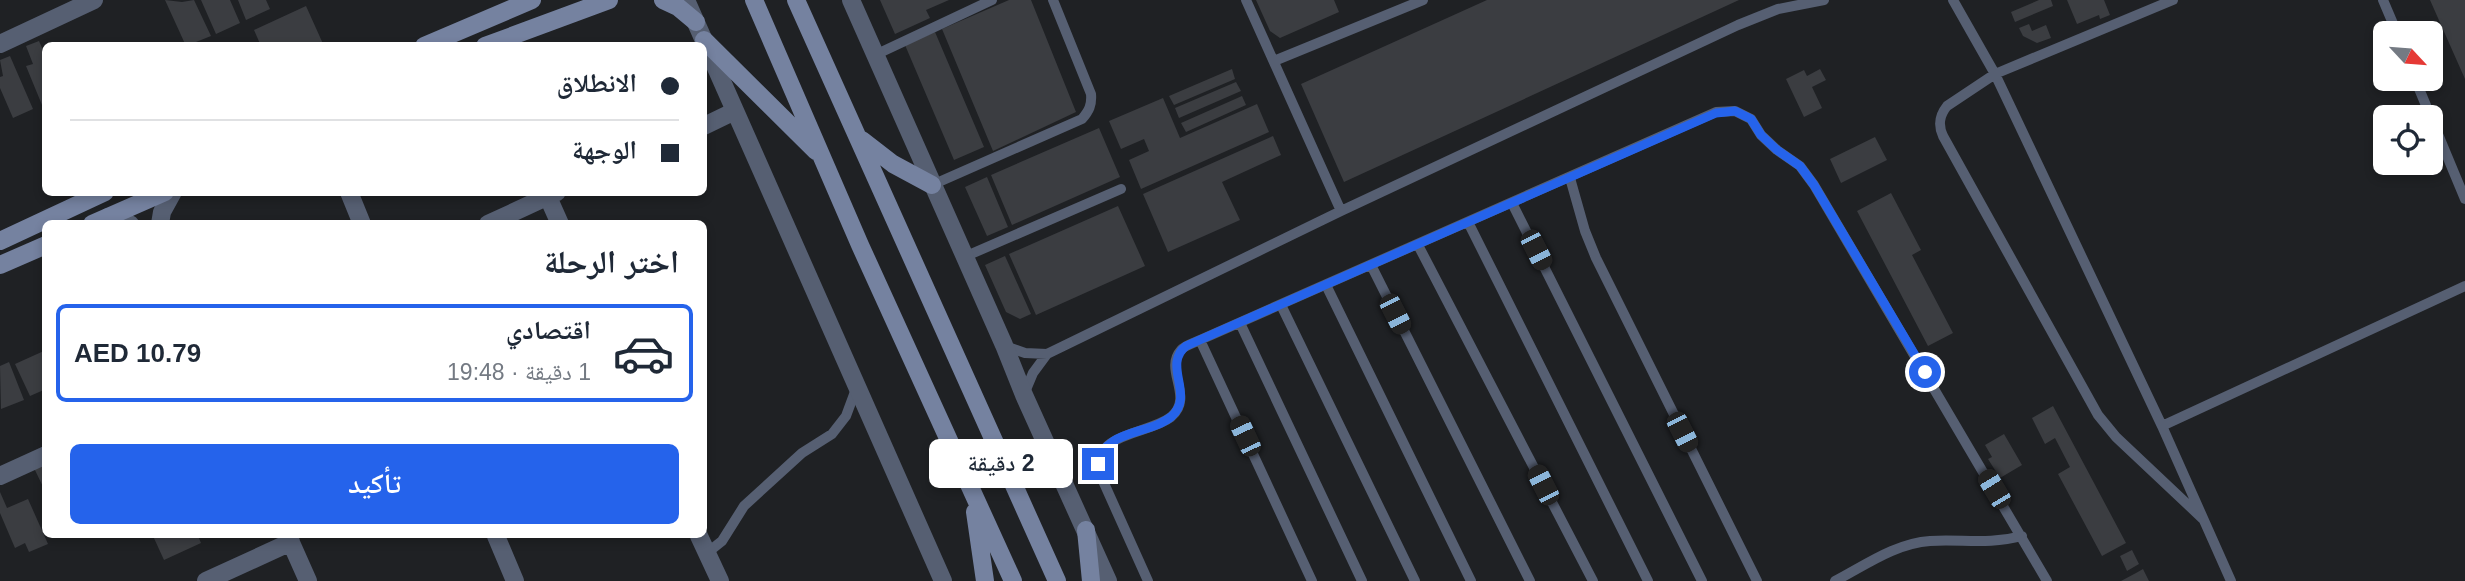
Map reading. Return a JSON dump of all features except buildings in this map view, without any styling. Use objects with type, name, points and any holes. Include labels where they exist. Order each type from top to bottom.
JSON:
[{"type":"main road","points":[[496,42],[609,0]]},
{"type":"main road","points":[[663,0],[678,7],[696,22]]},
{"type":"main road","points":[[754,0],[822,158],[1013,581]]},
{"type":"main road","points":[[796,0],[1057,581]]},
{"type":"main road","points":[[434,42],[520,2]]},
{"type":"main road","points":[[707,43],[822,158]]},
{"type":"main road","points":[[858,136],[893,164],[932,185]]},
{"type":"main road","points":[[4,236],[96,196]]},
{"type":"main road","points":[[102,220],[156,196]]},
{"type":"main road","points":[[0,265],[42,247]]},
{"type":"main road","points":[[972,488],[985,581]]},
{"type":"main road","points":[[1086,530],[1091,581]]},
{"type":"street","points":[[0,44],[55,8],[94,0]]},
{"type":"street","points":[[686,0],[704,40]]},
{"type":"street","points":[[851,0],[1108,581]]},
{"type":"street","points":[[707,47],[943,581]]},
{"type":"street","points":[[707,125],[735,111]]},
{"type":"street","points":[[161,220],[171,196]]},
{"type":"street","points":[[351,196],[360,220]]},
{"type":"street","points":[[494,220],[525,199],[545,196]]},
{"type":"street","points":[[552,196],[559,220]]},
{"type":"street","points":[[0,476],[42,457]]},
{"type":"street","points":[[497,538],[511,580]]},
{"type":"street","points":[[700,538],[720,581]]},
{"type":"street","points":[[206,581],[290,539],[308,581]]},
{"type":"lane","points":[[875,55],[992,0]]},
{"type":"lane","points":[[932,185],[1082,119],[1087,114],[1092,101],[1091,94],[1054,0]]},
{"type":"lane","points":[[1247,0],[1341,212]]},
{"type":"lane","points":[[1274,61],[1423,0]]},
{"type":"lane","points":[[1024,395],[1033,373],[1047,354],[1758,16],[1824,0]]},
{"type":"lane","points":[[1953,0],[1995,75],[2162,426],[2231,581]]},
{"type":"lane","points":[[2173,0],[1995,75],[1947,106],[1940,117],[1941,130],[2094,409],[2116,437],[2203,519]]},
{"type":"lane","points":[[2383,0],[2392,21]]},
{"type":"lane","points":[[2421,91],[2465,199]]},
{"type":"lane","points":[[1148,581],[1100,472],[1100,456],[1109,444],[1164,421],[1174,414],[1181,397],[1176,369],[1177,356],[1186,346],[1716,113],[1735,111],[1751,119],[1761,135],[1800,166],[1814,185],[2048,581]]},
{"type":"lane","points":[[1570,178],[1585,231],[1596,258],[1757,581]]},
{"type":"lane","points":[[964,257],[1121,189]]},
{"type":"lane","points":[[1512,203],[1702,581]]},
{"type":"lane","points":[[1468,222],[1648,581]]},
{"type":"lane","points":[[1418,245],[1593,581]]},
{"type":"lane","points":[[1371,265],[1530,581]]},
{"type":"lane","points":[[1326,285],[1471,581]]},
{"type":"lane","points":[[2162,426],[2465,286]]},
{"type":"lane","points":[[1281,305],[1415,581]]},
{"type":"lane","points":[[1240,323],[1362,581]]},
{"type":"lane","points":[[1200,340],[1312,581]]},
{"type":"lane","points":[[1004,345],[1025,353],[1047,354]]},
{"type":"lane","points":[[707,553],[722,541],[744,506],[802,453],[832,434],[846,416],[857,384]]},
{"type":"lane","points":[[1835,581],[1909,545],[1928,541],[1990,543],[2022,536]]},
{"type":"route","points":[[1098,464],[1103,450],[1115,440],[1164,421],[1174,414],[1181,397],[1176,369],[1177,356],[1186,346],[1726,110],[1744,114],[1751,119],[1769,143],[1800,166],[1814,185],[1925,372]]}]
